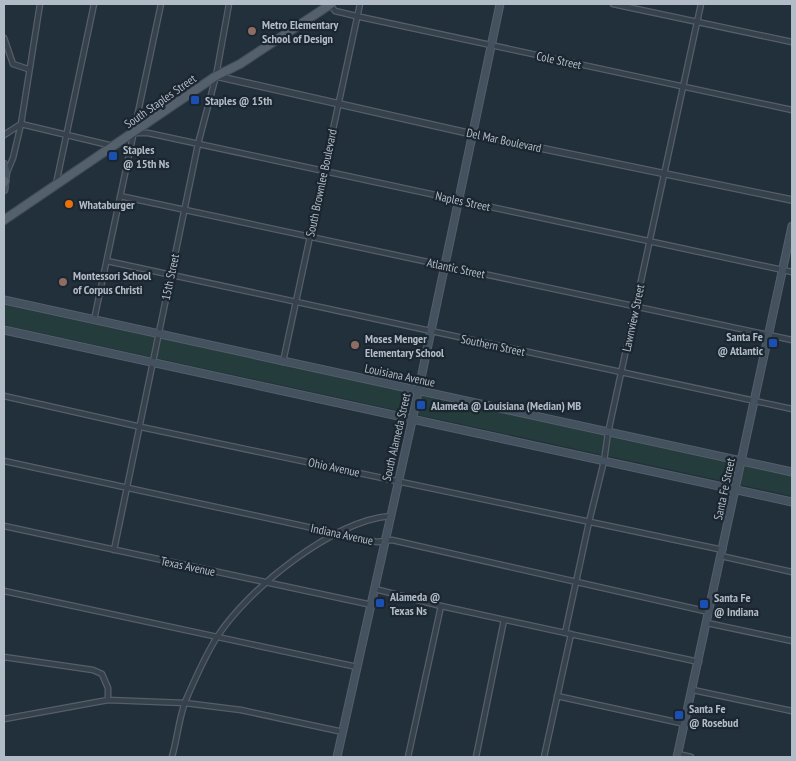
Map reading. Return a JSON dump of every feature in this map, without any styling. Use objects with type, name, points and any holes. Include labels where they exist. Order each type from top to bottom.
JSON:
[{"type":"main road","name":"South Staples Street","points":[[4,220],[216,76],[240,64],[330,4]]},
{"type":"main road","name":"South Alameda Street","points":[[338,757],[412,421],[500,4]]},
{"type":"main road","points":[[4,164],[4,190]]},
{"type":"main road","name":"Santa Fe Street","points":[[678,756],[792,226]]},
{"type":"main road","name":"Louisiana Avenue","points":[[4,300],[282,363],[418,390],[792,472]]},
{"type":"main road","points":[[4,330],[412,421],[792,502]]},
{"type":"street","points":[[5,179],[13,158],[21,124],[28,69],[40,4]]},
{"type":"street","points":[[56,184],[94,4]]},
{"type":"street","points":[[94,320],[161,4]]},
{"type":"street","name":"15th Street","points":[[114,550],[142,427],[198,144],[216,76],[229,4]]},
{"type":"street","name":"Cole Street","points":[[330,4],[335,11],[356,16],[792,110]]},
{"type":"street","name":"South Brownlee Boulevard","points":[[282,363],[360,4]]},
{"type":"street","points":[[613,4],[792,42]]},
{"type":"street","name":"Lawnview Street","points":[[565,633],[604,461],[608,433],[701,4]]},
{"type":"street","points":[[4,38],[12,64],[28,69]]},
{"type":"street","name":"Del Mar Boulevard","points":[[216,76],[472,134],[792,200]]},
{"type":"street","points":[[4,135],[21,124],[114,146]]},
{"type":"street","name":"Naples Street","points":[[133,133],[148,133],[792,272]]},
{"type":"street","name":"Atlantic Street","points":[[120,196],[792,340]]},
{"type":"street","name":"Southern Street","points":[[107,261],[792,409]]},
{"type":"street","name":"Ohio Avenue","points":[[4,396],[589,522],[722,553],[792,572]]},
{"type":"street","name":"Indiana Avenue","points":[[4,461],[377,542],[392,540],[709,612]]},
{"type":"street","points":[[172,757],[185,703],[217,637],[284,566],[338,533],[376,517],[390,516]]},
{"type":"street","name":"Texas Avenue","points":[[4,526],[372,605]]},
{"type":"street","points":[[375,589],[441,606],[699,662]]},
{"type":"street","points":[[4,591],[357,667]]},
{"type":"street","points":[[408,757],[441,606]]},
{"type":"street","points":[[476,757],[504,620]]},
{"type":"street","points":[[707,623],[792,641]]},
{"type":"street","points":[[544,757],[571,634]]},
{"type":"street","points":[[4,657],[93,670],[102,674],[106,681],[108,700]]},
{"type":"street","points":[[693,690],[792,711]]},
{"type":"street","points":[[557,696],[685,724]]},
{"type":"street","points":[[4,719],[108,700],[185,703],[241,710],[343,732]]},
{"type":"street","points":[[678,756],[691,757]]},
{"type":"green space","points":[[4,305],[792,474],[792,496],[4,325]]},
{"type":"place","name":"Metro Elementary School of Design","points":[[252,31]]},
{"type":"place","name":"Staples @ 15th","points":[[195,100]]},
{"type":"place","name":"Staples @ 15th Ns","points":[[113,156]]},
{"type":"place","name":"Whataburger","points":[[69,204]]},
{"type":"place","name":"Montessori School of Corpus Christi","points":[[63,282]]},
{"type":"place","name":"Santa Fe @ Atlantic","points":[[773,343]]},
{"type":"place","name":"Moses Menger Elementary School","points":[[355,345]]},
{"type":"place","name":"Alameda @ Louisiana (Median) MB","points":[[421,405]]},
{"type":"place","name":"Alameda @ Texas Ns","points":[[380,603]]},
{"type":"place","name":"Santa Fe @ Indiana","points":[[704,604]]},
{"type":"place","name":"Santa Fe @ Rosebud","points":[[679,715]]}]
